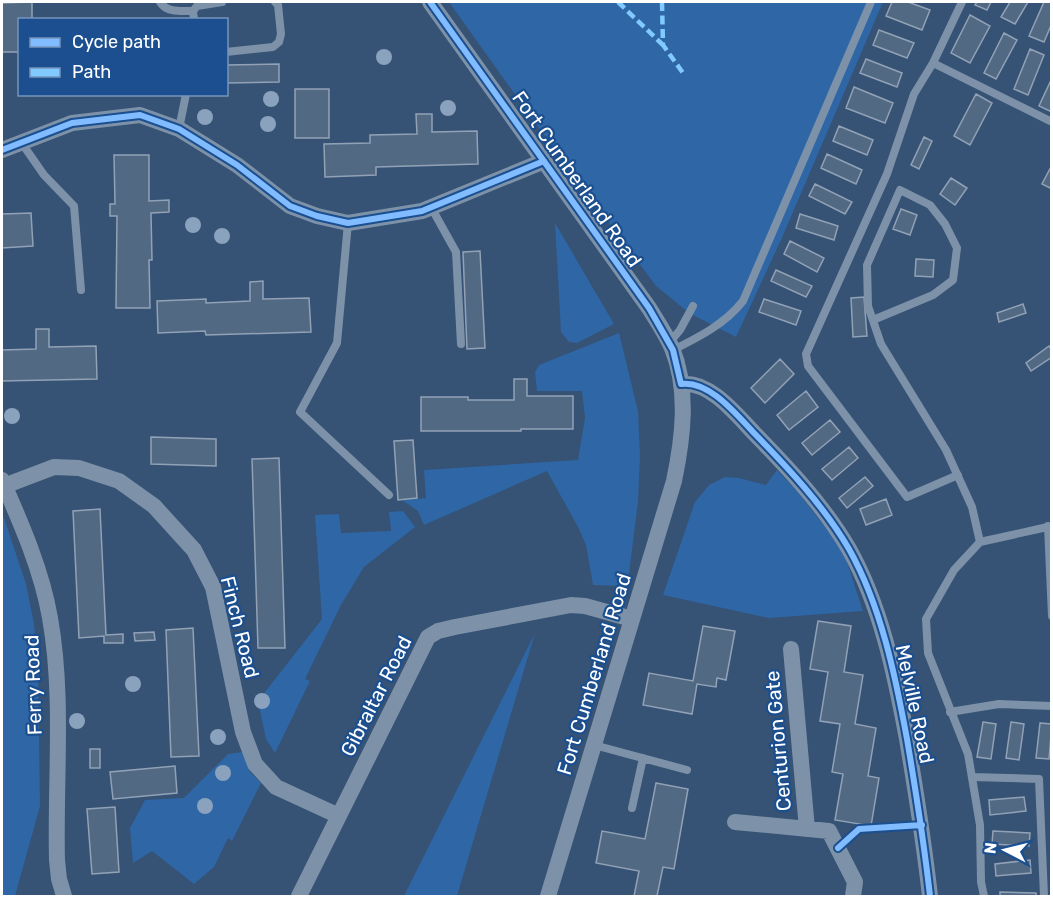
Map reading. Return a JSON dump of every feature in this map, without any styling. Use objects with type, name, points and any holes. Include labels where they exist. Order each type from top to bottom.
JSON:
[{"type":"street","name":"Fort Cumberland Road","points":[[430,2],[649,308],[671,346],[681,384],[682,431],[677,468],[548,897]]},
{"type":"street","points":[[2,150],[72,123],[140,115],[179,129],[237,165],[290,206],[317,216],[348,223],[422,211],[544,161]]},
{"type":"street","name":"Melville Road","points":[[681,384],[701,387],[739,418],[801,484],[831,522],[853,557],[883,635],[896,682],[922,825],[930,897]]},
{"type":"street","name":"Finch Road","points":[[3,483],[54,467],[79,468],[119,481],[154,506],[194,550],[213,587],[243,732],[255,764],[276,787],[339,816]]},
{"type":"street","name":"Ferry Road","points":[[3,483],[39,573],[52,630],[57,690],[57,860],[64,897]]},
{"type":"street","name":"Gibraltar Road","points":[[299,897],[428,637],[438,631],[571,605],[585,606],[632,619]]},
{"type":"street","name":"Centurion Gate","points":[[791,649],[807,829]]},
{"type":"street","name":"Centurion Gate","points":[[735,822],[829,831],[855,882],[854,897]]},
{"type":"lane","points":[[160,2],[174,11],[194,15],[197,6],[222,2]]},
{"type":"lane","points":[[228,52],[273,47],[279,42],[281,34],[278,5],[275,2]]},
{"type":"lane","points":[[671,346],[695,339],[726,318],[743,301],[871,2]]},
{"type":"lane","points":[[958,475],[907,498],[808,366],[806,354],[887,174],[914,94],[933,63],[962,2]]},
{"type":"lane","points":[[933,63],[1052,122]]},
{"type":"lane","points":[[179,129],[186,96]]},
{"type":"lane","points":[[21,142],[44,175],[74,206],[81,290]]},
{"type":"lane","points":[[873,320],[933,295],[953,280],[957,248],[945,224],[930,205],[900,190],[867,265],[868,306],[881,344],[946,450],[958,475],[972,507],[980,542]]},
{"type":"lane","points":[[431,207],[456,252],[461,344]]},
{"type":"lane","points":[[348,223],[336,343],[300,412],[389,495]]},
{"type":"lane","points":[[671,346],[693,306]]},
{"type":"lane","points":[[984,897],[981,882],[980,825],[968,754],[928,653],[926,619],[954,570],[980,542],[1050,526],[1052,616]]},
{"type":"lane","points":[[950,711],[999,704],[1052,706]]},
{"type":"lane","points":[[594,745],[687,770]]},
{"type":"lane","points":[[632,808],[644,758]]},
{"type":"lane","points":[[972,777],[1039,779],[1044,897]]},
{"type":"shaded area","points":[[449,2],[883,2],[781,240],[736,337],[689,313],[656,286]]},
{"type":"shaded area","points":[[555,223],[614,324],[577,343],[569,342],[561,332]]},
{"type":"shaded area","points":[[619,333],[638,411],[640,456],[638,502],[629,573],[621,586],[593,585],[586,545],[547,471],[424,525],[418,511],[402,500],[426,498],[424,470],[578,460],[585,418],[582,391],[537,391],[535,372],[539,365]]},
{"type":"shaded area","points":[[777,470],[797,491],[843,550],[863,611],[769,618],[663,595],[695,502],[709,485],[725,477],[766,485]]},
{"type":"shaded area","points":[[403,511],[415,527],[364,567],[341,605],[305,679],[310,681],[275,753],[266,739],[258,701],[322,619],[315,515],[339,514],[341,533],[391,531],[389,512]]},
{"type":"shaded area","points":[[2,512],[26,584],[34,624],[38,669],[40,806],[15,896],[2,896]]},
{"type":"shaded area","points":[[535,633],[457,896],[404,896]]},
{"type":"shaded area","points":[[243,752],[250,772],[261,783],[232,841],[228,838],[214,867],[194,884],[152,851],[133,863],[130,828],[145,800],[184,798],[228,754]]},
{"type":"building","points":[[32,2],[32,18],[18,18],[18,52],[2,52],[2,3]]},
{"type":"building","points":[[892,2],[908,2],[930,10],[922,30],[886,16]]},
{"type":"building","points":[[977,2],[991,2],[987,10],[975,5]]},
{"type":"building","points":[[1010,2],[1028,2],[1015,24],[1001,17]]},
{"type":"building","points":[[1044,2],[1052,2],[1052,23],[1044,42],[1029,36]]},
{"type":"building","points":[[970,15],[990,26],[970,63],[951,53]]},
{"type":"building","points":[[879,30],[914,43],[907,58],[873,45]]},
{"type":"building","points":[[1004,33],[1017,40],[996,79],[984,73]]},
{"type":"building","points":[[1030,49],[1044,55],[1028,95],[1014,89]]},
{"type":"building","points":[[866,59],[902,73],[897,87],[860,73]]},
{"type":"building","points":[[279,64],[279,82],[228,83],[228,65]]},
{"type":"building","points":[[1052,78],[1052,112],[1039,106]]},
{"type":"building","points":[[854,87],[893,103],[885,123],[846,108]]},
{"type":"building","points":[[295,89],[329,89],[329,138],[295,138]]},
{"type":"building","points":[[976,94],[992,103],[970,145],[954,136]]},
{"type":"building","points":[[416,114],[432,114],[432,132],[477,131],[478,164],[376,167],[376,175],[325,177],[324,144],[370,143],[370,135],[417,134]]},
{"type":"building","points":[[839,126],[873,140],[867,155],[833,141]]},
{"type":"building","points":[[924,137],[932,141],[919,169],[911,165]]},
{"type":"building","points":[[827,154],[862,170],[856,184],[821,168]]},
{"type":"building","points":[[114,155],[149,155],[149,201],[169,200],[169,212],[151,213],[150,308],[116,308],[117,216],[110,216],[110,204],[115,204]]},
{"type":"building","points":[[1052,165],[1052,189],[1042,184]]},
{"type":"building","points":[[951,178],[967,188],[955,205],[940,194]]},
{"type":"building","points":[[815,184],[852,202],[845,214],[809,196]]},
{"type":"building","points":[[901,209],[917,215],[910,235],[893,229]]},
{"type":"building","points":[[31,213],[33,246],[2,248],[2,214]]},
{"type":"building","points":[[800,214],[838,226],[834,240],[796,228]]},
{"type":"building","points":[[790,241],[824,258],[817,272],[784,254]]},
{"type":"building","points":[[480,251],[485,348],[467,349],[463,252]]},
{"type":"building","points":[[916,259],[934,260],[933,277],[915,276]]},
{"type":"building","points":[[776,270],[812,286],[806,297],[771,281]]},
{"type":"building","points":[[263,281],[263,299],[309,298],[311,332],[206,335],[205,331],[158,333],[157,301],[206,299],[206,303],[250,301],[250,282]]},
{"type":"building","points":[[864,297],[867,336],[853,337],[851,298]]},
{"type":"building","points":[[764,299],[801,311],[796,325],[759,312]]},
{"type":"building","points":[[1023,304],[1026,313],[999,322],[997,313]]},
{"type":"building","points":[[36,329],[49,329],[49,347],[96,346],[97,379],[2,381],[2,350],[36,349]]},
{"type":"building","points":[[1049,346],[1052,350],[1052,357],[1031,371],[1026,363]]},
{"type":"building","points":[[780,359],[794,374],[765,403],[751,388]]},
{"type":"building","points":[[514,379],[527,379],[527,396],[573,396],[573,429],[421,431],[421,397],[514,400]]},
{"type":"building","points":[[806,391],[818,407],[789,430],[777,415]]},
{"type":"building","points":[[830,420],[840,432],[812,455],[802,443]]},
{"type":"building","points":[[151,437],[216,439],[216,466],[151,464]]},
{"type":"building","points":[[413,440],[417,498],[398,500],[394,441]]},
{"type":"building","points":[[849,447],[858,458],[832,480],[822,469]]},
{"type":"building","points":[[279,458],[285,648],[258,648],[252,459]]},
{"type":"building","points":[[865,477],[873,486],[847,508],[839,498]]},
{"type":"building","points":[[886,499],[892,515],[866,525],[860,509]]},
{"type":"building","points":[[100,509],[106,635],[123,634],[123,643],[104,643],[104,636],[79,638],[73,511]]},
{"type":"building","points":[[818,621],[851,626],[844,672],[863,675],[855,724],[876,728],[868,776],[879,778],[871,826],[835,820],[843,774],[832,772],[840,724],[820,721],[828,672],[810,669]]},
{"type":"building","points":[[703,626],[735,631],[726,680],[717,678],[716,687],[697,684],[692,714],[643,705],[649,673],[693,681]]},
{"type":"building","points":[[193,628],[199,756],[171,757],[166,630]]},
{"type":"building","points":[[154,632],[155,640],[135,641],[134,633]]},
{"type":"building","points":[[983,722],[996,724],[991,759],[977,757]]},
{"type":"building","points":[[1011,722],[1024,724],[1019,760],[1006,758]]},
{"type":"building","points":[[1040,723],[1052,724],[1049,759],[1036,758]]},
{"type":"building","points":[[90,749],[100,749],[100,768],[90,768]]},
{"type":"building","points":[[175,766],[177,793],[113,799],[110,772]]},
{"type":"building","points":[[656,783],[688,789],[674,869],[663,867],[657,896],[634,896],[639,871],[596,863],[602,831],[645,839]]},
{"type":"building","points":[[1024,797],[1026,811],[990,815],[989,800]]},
{"type":"building","points":[[115,807],[119,872],[92,874],[87,809]]},
{"type":"building","points":[[993,831],[1030,833],[1029,846],[992,844]]},
{"type":"building","points":[[1030,860],[1031,873],[996,876],[995,864]]},
{"type":"building","points":[[1000,892],[1036,893],[1036,896],[1000,896]]},
{"type":"marked path","points":[[618,2],[663,45]]},
{"type":"marked path","points":[[662,2],[663,45],[683,73]]},
{"type":"cycle path","points":[[430,2],[649,308],[673,350],[681,384],[702,387],[730,408],[805,488],[849,549],[870,594],[892,665],[910,759],[930,896]]},
{"type":"cycle path","points":[[2,150],[72,123],[140,115],[179,129],[237,165],[290,206],[317,216],[348,223],[422,211],[544,161]]},
{"type":"cycle path","points":[[838,848],[859,829],[922,825]]}]
